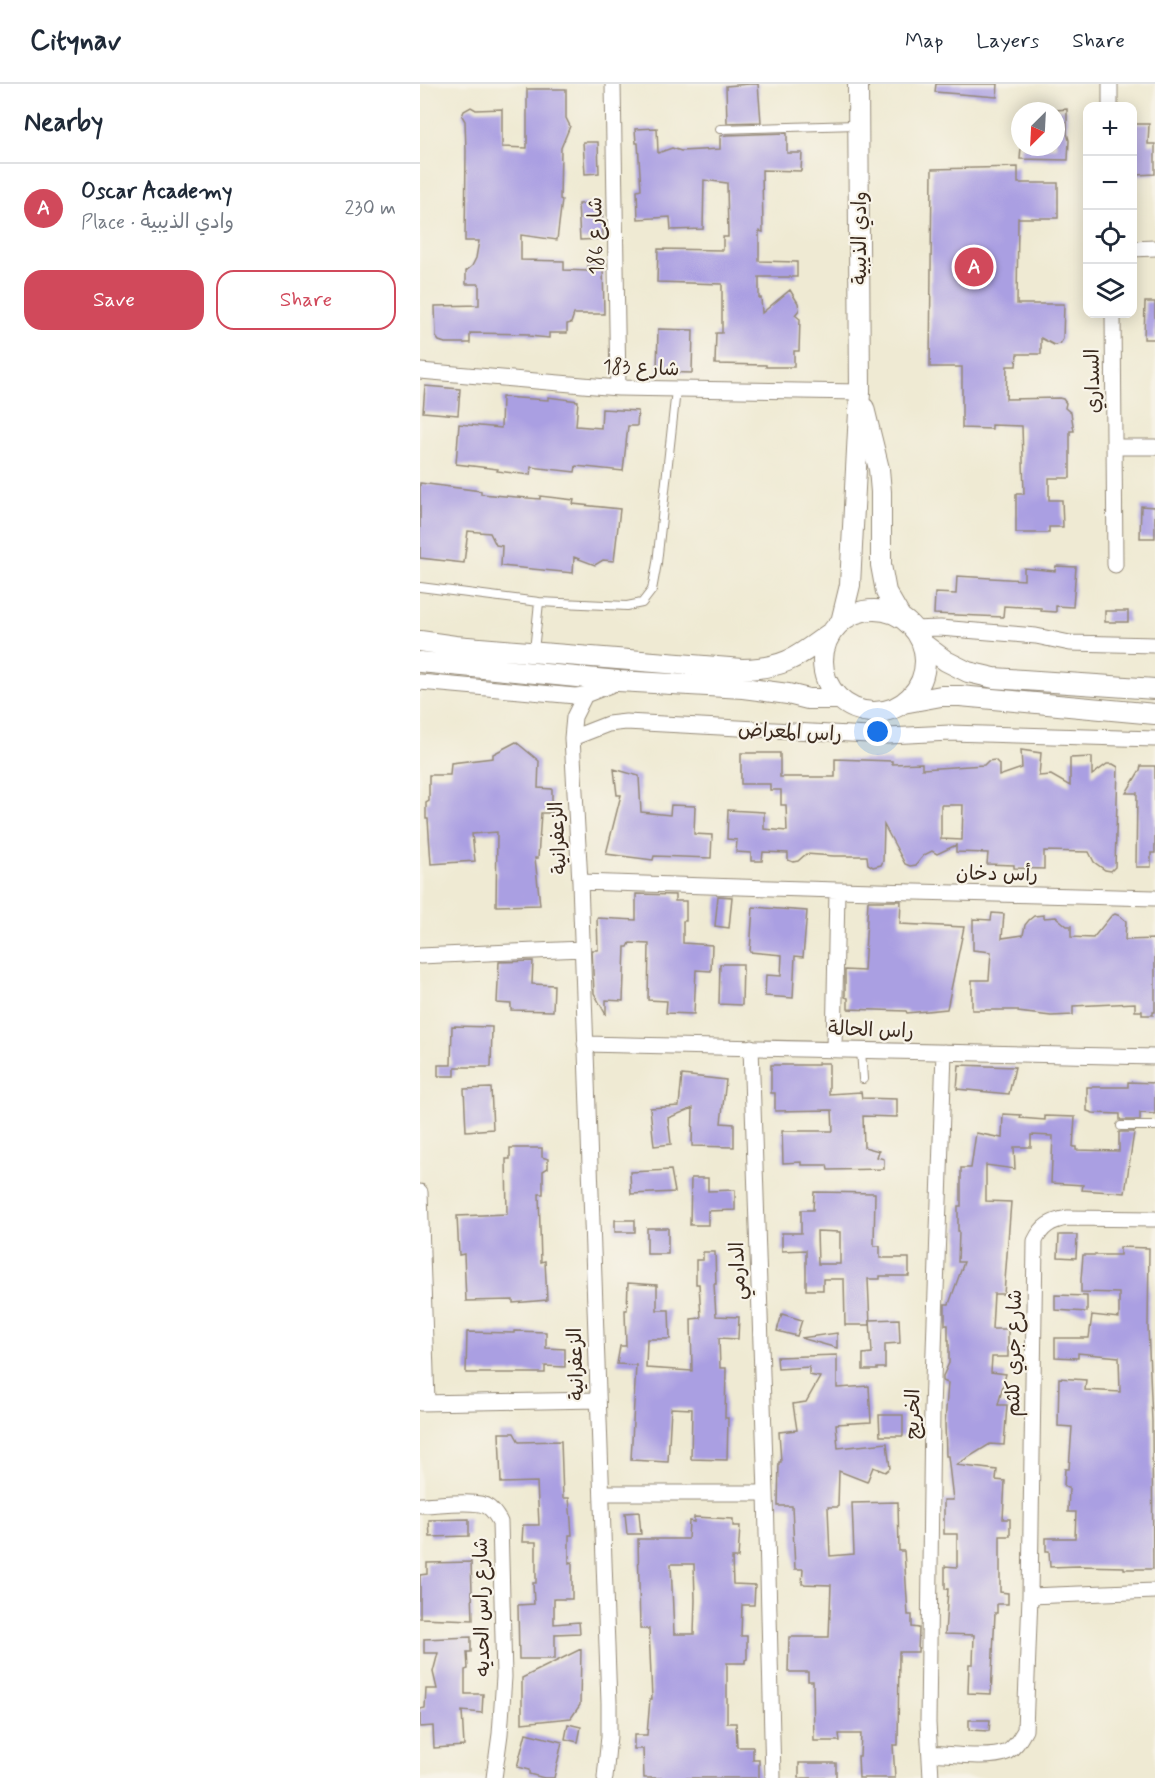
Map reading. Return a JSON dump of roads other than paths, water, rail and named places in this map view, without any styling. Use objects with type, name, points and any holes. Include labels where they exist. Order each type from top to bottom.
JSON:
[{"type":"street","name":"شارع 186","points":[[613,84],[618,388]]},
{"type":"street","name":"وادي الذيبية","points":[[836,627],[850,585],[860,392],[858,84]]},
{"type":"street","points":[[1110,84],[1110,102]]},
{"type":"street","points":[[1137,249],[1155,248]]},
{"type":"street","name":"السداري","points":[[1113,318],[1115,565]]},
{"type":"street","name":"شارع 183","points":[[420,371],[618,388],[860,392]]},
{"type":"street","name":"وادي الذيبية","points":[[860,392],[879,469],[881,564],[886,592],[912,630]]},
{"type":"street","points":[[1114,447],[1155,447]]},
{"type":"street","points":[[420,641],[455,646],[742,669],[763,668],[798,657],[855,613],[870,610],[887,611],[946,661],[968,672],[994,678],[1155,689]]},
{"type":"street","points":[[836,627],[824,646],[822,660],[825,675],[840,699],[854,708],[871,712],[888,710],[903,703],[941,696],[960,696],[1155,714]]},
{"type":"street","points":[[912,630],[939,628],[1036,636],[1070,644],[1155,645]]},
{"type":"street","points":[[903,703],[915,691],[923,676],[925,659],[912,630]]},
{"type":"street","name":"راس المعراض","points":[[420,662],[618,681],[743,688],[808,699],[840,699]]},
{"type":"street","points":[[424,686],[575,696],[585,695],[618,681]]},
{"type":"street","points":[[544,694],[562,706],[572,731]]},
{"type":"street","name":"الزعفرانية","points":[[585,695],[577,709],[572,731],[580,882],[609,1703],[605,1778]]},
{"type":"street","name":"راس المعراض","points":[[572,731],[626,722],[888,736],[950,734],[1155,739]]},
{"type":"street","name":"رأس دخان","points":[[580,882],[837,891],[1155,898]]},
{"type":"street","points":[[834,1049],[837,891]]},
{"type":"street","points":[[420,956],[582,949]]},
{"type":"street","name":"راس الحالة","points":[[585,1044],[1155,1057]]},
{"type":"street","name":"الدارمي","points":[[751,1047],[773,1778]]},
{"type":"street","name":"الخريج","points":[[931,1778],[928,1723],[932,1422],[944,1052]]},
{"type":"street","points":[[420,1191],[424,1403],[598,1400]]},
{"type":"street","name":"شارع جري كلثم","points":[[930,1754],[993,1756],[1008,1751],[1018,1743],[1025,1730],[1030,1596],[1035,1241],[1045,1226],[1054,1220],[1067,1218],[1155,1219]]},
{"type":"street","points":[[602,1493],[766,1493]]},
{"type":"street","name":"شارع راس الحديه","points":[[420,1505],[479,1503],[488,1507],[500,1522],[504,1677],[494,1778]]},
{"type":"street","points":[[1030,1596],[1155,1591]]},
{"type":"lane","points":[[720,129],[858,125]]},
{"type":"lane","points":[[420,587],[539,602],[627,606],[642,603],[652,590],[657,563],[676,390]]},
{"type":"lane","points":[[534,651],[539,602]]},
{"type":"lane","points":[[861,1050],[863,1079]]},
{"type":"lane","points":[[1121,1126],[1155,1126]]},
{"type":"place","name":"Oscar Academy","points":[[974,267]]}]
